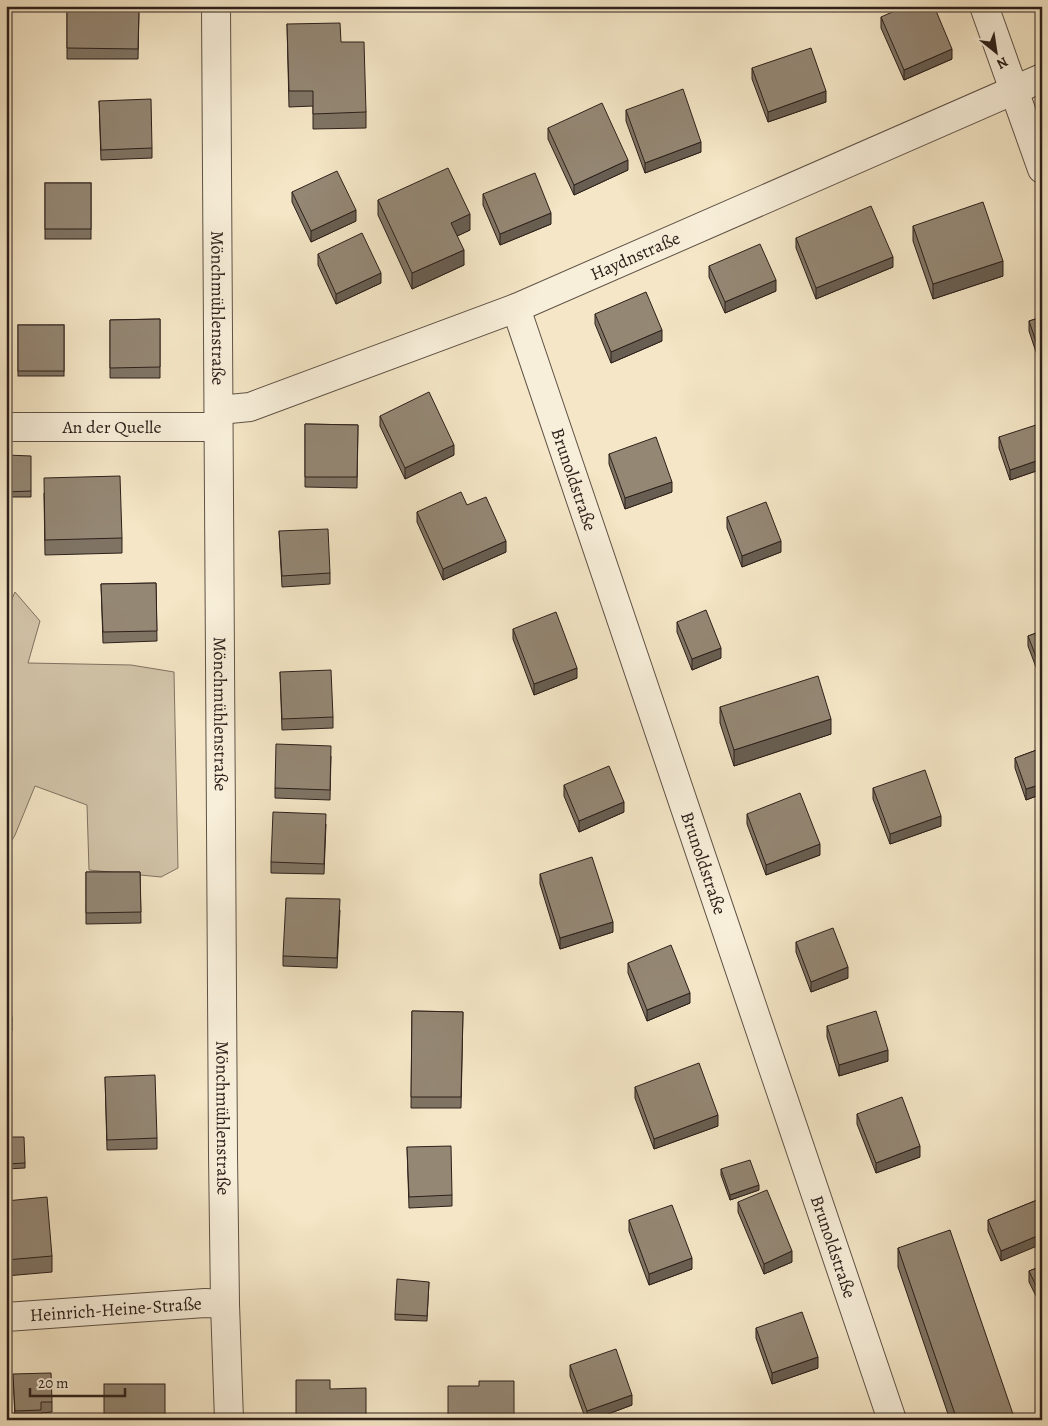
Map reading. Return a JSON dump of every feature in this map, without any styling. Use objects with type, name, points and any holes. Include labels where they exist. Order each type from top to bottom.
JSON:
[{"type":"street","name":"Mönchmühlenstraße","points":[[216,6],[225,1304],[229,1420]]},
{"type":"street","points":[[984,6],[1042,169]]},
{"type":"street","name":"Haydnstraße","points":[[219,419],[516,308],[1042,78]]},
{"type":"street","name":"Brunoldstraße","points":[[516,308],[892,1420]]},
{"type":"street","name":"An der Quelle","points":[[6,427],[219,419]]},
{"type":"street","name":"Heinrich-Heine-Straße","points":[[6,1317],[205,1303],[225,1304]]},
{"type":"shaded area","points":[[15,592],[40,621],[28,663],[131,665],[174,672],[178,868],[161,877],[89,870],[87,805],[35,786],[15,835],[6,851],[6,612]]},
{"type":"building","points":[[906,6],[934,6],[952,49],[904,70],[881,17]]},
{"type":"building","points":[[67,9],[139,9],[138,49],[67,48]]},
{"type":"building","points":[[340,23],[341,42],[364,42],[366,112],[313,114],[313,91],[289,91],[287,24]]},
{"type":"building","points":[[811,48],[826,91],[768,112],[752,68]]},
{"type":"building","points":[[683,89],[701,142],[645,163],[626,110]]},
{"type":"building","points":[[151,99],[152,148],[101,150],[99,101]]},
{"type":"building","points":[[602,103],[628,160],[574,185],[548,128]]},
{"type":"building","points":[[448,168],[470,214],[451,223],[464,250],[412,273],[378,200]]},
{"type":"building","points":[[337,171],[356,210],[311,231],[292,192]]},
{"type":"building","points":[[535,173],[551,213],[500,234],[483,194]]},
{"type":"building","points":[[45,183],[91,183],[91,229],[45,229]]},
{"type":"building","points":[[983,202],[1003,261],[933,284],[913,226]]},
{"type":"building","points":[[871,206],[893,257],[816,288],[796,238]]},
{"type":"building","points":[[362,233],[381,273],[336,294],[318,254]]},
{"type":"building","points":[[760,244],[776,280],[725,302],[709,266]]},
{"type":"building","points":[[646,292],[662,330],[611,352],[595,314]]},
{"type":"building","points":[[1042,317],[1042,353],[1040,353],[1029,321]]},
{"type":"building","points":[[160,319],[160,367],[110,368],[110,320]]},
{"type":"building","points":[[18,325],[64,325],[64,371],[18,371]]},
{"type":"building","points":[[429,392],[454,445],[405,468],[380,416]]},
{"type":"building","points":[[305,424],[358,425],[357,477],[305,477]]},
{"type":"building","points":[[1036,425],[1042,442],[1042,459],[1010,470],[999,437]]},
{"type":"building","points":[[656,437],[672,482],[625,498],[609,454]]},
{"type":"building","points":[[6,455],[31,456],[31,491],[6,492]]},
{"type":"building","points":[[120,476],[122,538],[45,540],[44,478]]},
{"type":"building","points":[[461,492],[467,505],[486,497],[506,541],[443,569],[417,512]]},
{"type":"building","points":[[766,502],[781,541],[742,556],[727,517]]},
{"type":"building","points":[[1042,524],[1042,541],[1037,526]]},
{"type":"building","points":[[328,529],[330,573],[282,576],[279,531]]},
{"type":"building","points":[[156,583],[157,631],[103,632],[101,584]]},
{"type":"building","points":[[706,610],[721,648],[692,659],[677,622]]},
{"type":"building","points":[[556,612],[577,668],[534,684],[513,629]]},
{"type":"building","points":[[1042,631],[1042,672],[1028,636]]},
{"type":"building","points":[[331,670],[333,717],[282,719],[280,672]]},
{"type":"building","points":[[818,676],[831,719],[734,750],[720,707]]},
{"type":"building","points":[[276,744],[331,746],[330,790],[275,788]]},
{"type":"building","points":[[1042,748],[1042,784],[1026,789],[1015,758]]},
{"type":"building","points":[[609,766],[624,802],[579,821],[564,785]]},
{"type":"building","points":[[925,770],[941,816],[890,834],[873,788]]},
{"type":"building","points":[[800,793],[820,844],[766,865],[747,814]]},
{"type":"building","points":[[273,812],[326,814],[324,864],[271,862]]},
{"type":"building","points":[[592,857],[613,922],[560,938],[540,874]]},
{"type":"building","points":[[86,872],[140,872],[141,912],[86,913]]},
{"type":"building","points":[[286,898],[340,899],[337,958],[283,956]]},
{"type":"building","points":[[833,928],[848,967],[811,982],[796,942]]},
{"type":"building","points":[[671,945],[690,993],[647,1010],[628,963]]},
{"type":"building","points":[[6,958],[12,1020],[6,1021]]},
{"type":"building","points":[[412,1011],[463,1012],[461,1097],[411,1097]]},
{"type":"building","points":[[876,1011],[888,1050],[839,1065],[827,1026]]},
{"type":"building","points":[[699,1063],[718,1115],[654,1139],[635,1087]]},
{"type":"building","points":[[155,1075],[157,1138],[107,1140],[105,1077]]},
{"type":"building","points":[[902,1097],[920,1146],[876,1163],[857,1114]]},
{"type":"building","points":[[6,1137],[24,1137],[25,1163],[6,1164]]},
{"type":"building","points":[[451,1146],[452,1195],[409,1197],[407,1147]]},
{"type":"building","points":[[750,1160],[759,1185],[730,1195],[721,1169]]},
{"type":"building","points":[[767,1190],[792,1251],[764,1264],[738,1202]]},
{"type":"building","points":[[47,1197],[52,1256],[6,1260],[6,1201]]},
{"type":"building","points":[[1042,1198],[1042,1234],[1001,1251],[988,1220]]},
{"type":"building","points":[[672,1205],[692,1258],[649,1274],[629,1220]]},
{"type":"building","points":[[950,1230],[1015,1420],[957,1420],[898,1248]]},
{"type":"building","points":[[1042,1266],[1042,1298],[1029,1271]]},
{"type":"building","points":[[397,1279],[429,1282],[427,1316],[395,1314]]},
{"type":"building","points":[[802,1312],[818,1357],[772,1373],[756,1328]]},
{"type":"building","points":[[616,1349],[632,1395],[587,1411],[570,1365]]},
{"type":"building","points":[[51,1373],[52,1402],[41,1402],[41,1410],[15,1411],[13,1374]]},
{"type":"building","points":[[296,1380],[330,1380],[330,1389],[366,1388],[366,1420],[296,1420]]},
{"type":"building","points":[[479,1381],[514,1381],[514,1420],[448,1420],[448,1386],[479,1386]]},
{"type":"building","points":[[104,1384],[165,1384],[165,1420],[104,1420]]}]
